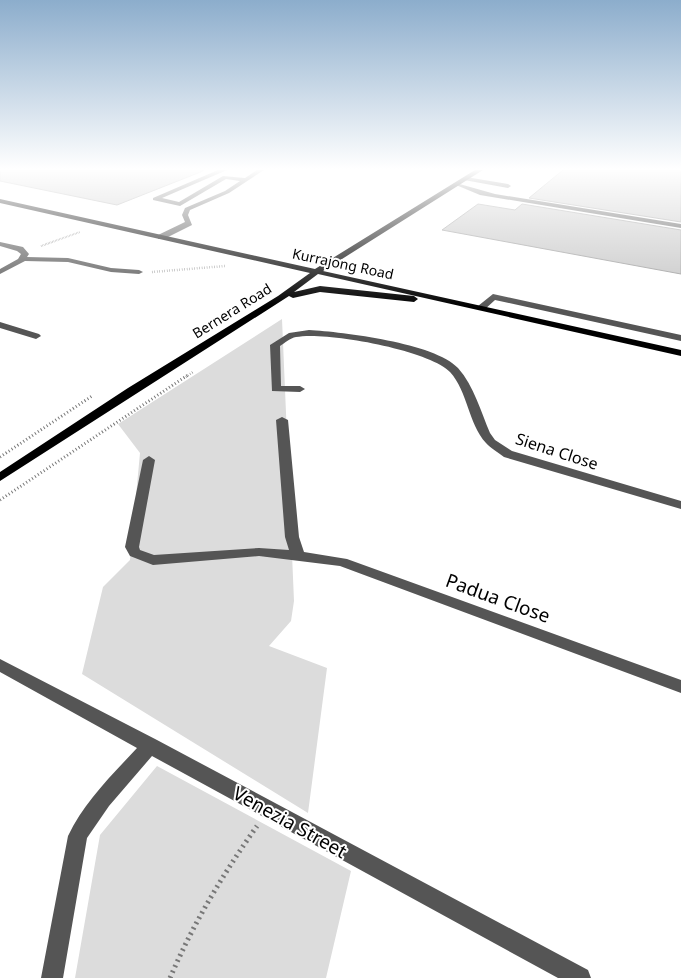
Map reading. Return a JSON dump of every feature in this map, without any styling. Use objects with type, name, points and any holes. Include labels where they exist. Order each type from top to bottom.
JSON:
[{"type":"main road","name":"Kurrajong Road","points":[[65,216],[681,353]]},
{"type":"main road","name":"Bernera Road","points":[[0,477],[132,390],[281,298],[316,272],[407,216]]},
{"type":"main road","points":[[281,298],[320,289],[392,298],[451,301]]},
{"type":"street","points":[[161,237],[190,223],[185,216]]},
{"type":"street","points":[[617,216],[681,226]]},
{"type":"street","points":[[0,244],[23,255],[68,260],[111,270],[139,272]]},
{"type":"street","points":[[0,272],[23,255]]},
{"type":"street","points":[[481,308],[492,297],[681,338]]},
{"type":"street","points":[[0,325],[36,336]]},
{"type":"street","name":"Siena Close","points":[[300,389],[276,389],[275,345],[293,334],[354,337],[435,358],[452,367],[485,434],[491,442],[508,454],[681,506]]},
{"type":"street","points":[[282,420],[292,537],[298,556]]},
{"type":"street","name":"Padua Close","points":[[149,460],[132,547],[135,553],[153,560],[259,552],[328,559],[355,566],[681,687]]},
{"type":"street","name":"Venezia Street","points":[[0,665],[580,978]]},
{"type":"street","points":[[52,978],[78,836],[87,819],[99,803],[151,745]]},
{"type":"path","points":[[23,255],[87,229]]},
{"type":"path","points":[[139,272],[232,265]]},
{"type":"path","points":[[0,500],[201,367]]},
{"type":"path","points":[[170,978],[204,906],[268,811]]},
{"type":"shaded area","points":[[282,319],[294,601],[291,621],[269,646],[327,668],[308,813],[82,674],[103,587],[130,560],[140,453],[118,424]]},
{"type":"shaded area","points":[[157,766],[351,871],[326,978],[75,978],[100,835]]},
{"type":"building","points":[[462,216],[593,216],[681,230],[681,274],[442,230]]},
{"type":"building","points":[[641,216],[681,216],[681,222]]}]
